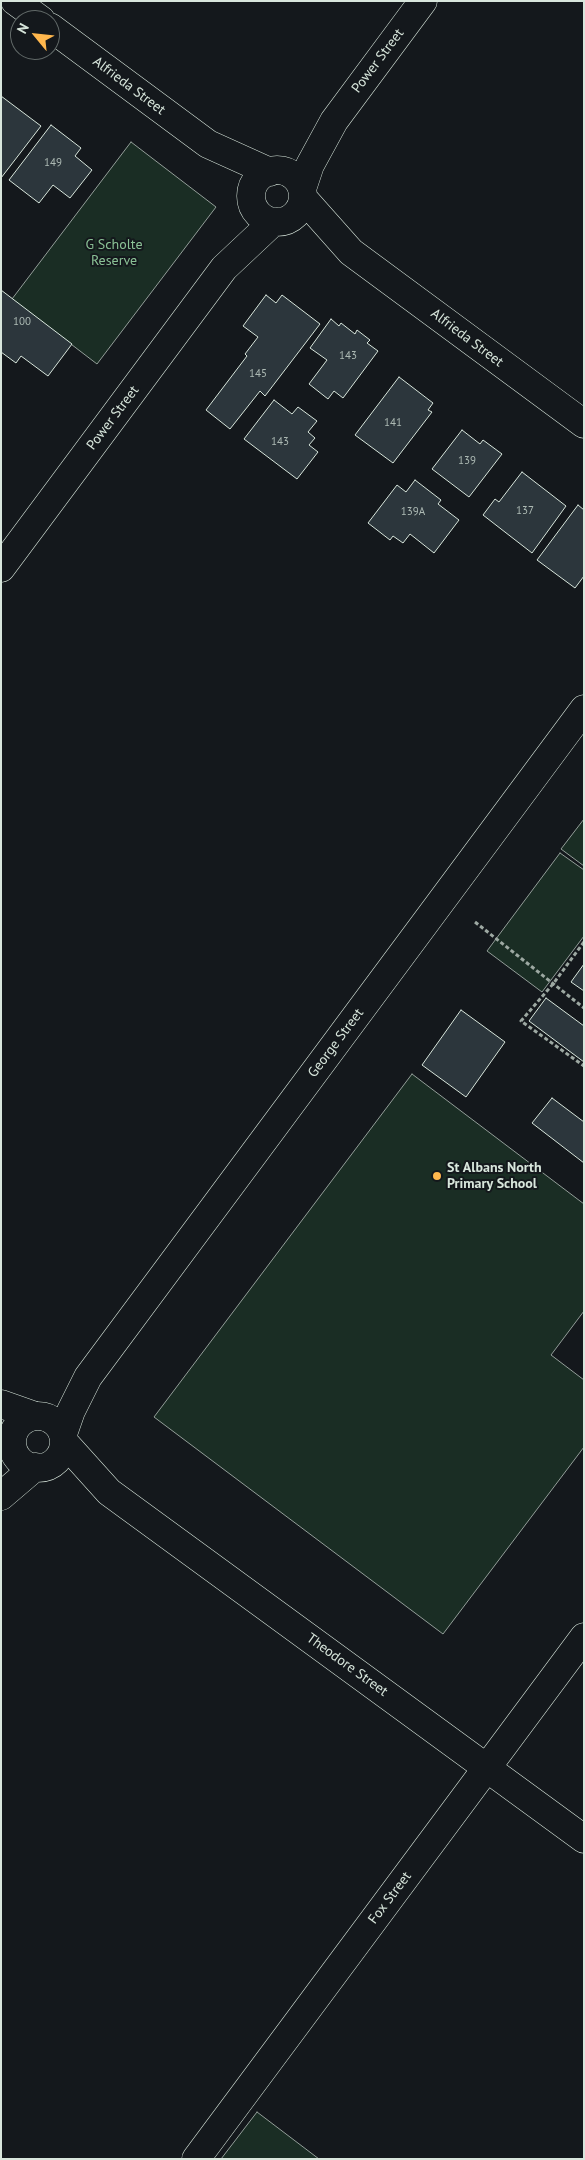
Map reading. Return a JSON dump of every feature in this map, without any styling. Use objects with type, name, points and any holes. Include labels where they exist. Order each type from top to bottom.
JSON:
[{"type":"street","points":[[15,1],[27,10]]},
{"type":"street","name":"Power Street","points":[[302,194],[310,166],[334,121],[423,1]]},
{"type":"street","name":"Alfrieda Street","points":[[60,34],[208,144],[265,212],[310,231],[351,252],[584,424]]},
{"type":"street","name":"Power Street","points":[[274,171],[334,121]]},
{"type":"street","name":"Alfrieda Street","points":[[208,144],[274,171]]},
{"type":"street","points":[[274,171],[293,176],[302,194],[296,213],[265,212],[256,181],[274,171]]},
{"type":"street","name":"Alfrieda Street","points":[[302,194],[351,252]]},
{"type":"street","name":"Power Street","points":[[1,568],[224,268],[245,228],[265,212]]},
{"type":"street","name":"George Street","points":[[64,1438],[70,1411],[88,1376],[584,708]]},
{"type":"street","name":"George Street","points":[[39,1416],[88,1376]]},
{"type":"street","points":[[1,1404],[56,1422],[64,1438],[60,1456],[22,1450]]},
{"type":"street","points":[[1,1496],[22,1450],[18,1426],[28,1418],[39,1416]]},
{"type":"street","name":"Theodore Street","points":[[64,1438],[109,1492]]},
{"type":"street","points":[[1,1487],[22,1450]]},
{"type":"street","name":"Theodore Street","points":[[22,1450],[109,1492],[584,1839]]},
{"type":"street","name":"Fox Street","points":[[196,2159],[584,1637]]},
{"type":"path","points":[[475,922],[584,1008]]},
{"type":"path","points":[[584,942],[553,984],[521,1021],[584,1066]]},
{"type":"green space","name":"G Scholte Reserve","points":[[131,142],[216,207],[97,364],[12,299]]},
{"type":"green space","points":[[584,819],[584,866],[561,849]]},
{"type":"green space","points":[[560,853],[584,870],[584,936],[542,992],[487,951]]},
{"type":"green space","name":"St Albans North Primary School","points":[[412,1074],[584,1204],[584,1311],[551,1355],[584,1380],[584,1447],[443,1634],[154,1417]]},
{"type":"green space","points":[[257,2112],[319,2159],[221,2159]]},
{"type":"building","points":[[1,96],[41,126],[1,178]]},
{"type":"building","points":[[51,125],[81,148],[75,156],[92,170],[70,198],[53,185],[39,203],[9,180]]},
{"type":"building","points":[[1,290],[72,344],[48,376],[21,356],[16,363],[1,352]]},
{"type":"building","points":[[266,295],[276,303],[282,295],[320,324],[265,396],[260,391],[230,429],[206,410],[247,356],[245,354],[258,337],[243,326]]},
{"type":"building","points":[[331,319],[339,326],[341,323],[355,334],[357,330],[370,340],[367,343],[378,351],[343,398],[334,391],[328,399],[309,384],[327,360],[310,348]]},
{"type":"building","points":[[399,377],[433,403],[428,410],[432,412],[393,463],[355,435]]},
{"type":"building","points":[[274,400],[292,414],[298,407],[317,421],[308,432],[315,438],[309,445],[318,452],[297,479],[244,439]]},
{"type":"building","points":[[462,430],[480,444],[483,440],[502,454],[469,497],[432,469]]},
{"type":"building","points":[[522,472],[566,506],[532,553],[483,515],[495,499],[499,502]]},
{"type":"building","points":[[415,480],[441,500],[438,504],[459,520],[434,553],[410,534],[403,543],[393,536],[390,540],[368,523],[397,485],[406,492]]},
{"type":"building","points":[[578,505],[584,510],[584,576],[575,588],[537,560]]},
{"type":"building","points":[[584,964],[584,991],[571,982]]},
{"type":"building","points":[[546,998],[584,1026],[584,1062],[529,1021]]},
{"type":"building","points":[[461,1010],[505,1042],[466,1097],[422,1065]]},
{"type":"building","points":[[552,1098],[584,1122],[584,1163],[532,1123]]},
{"type":"place","name":"St Albans North Primary School","points":[[437,1176]]}]
